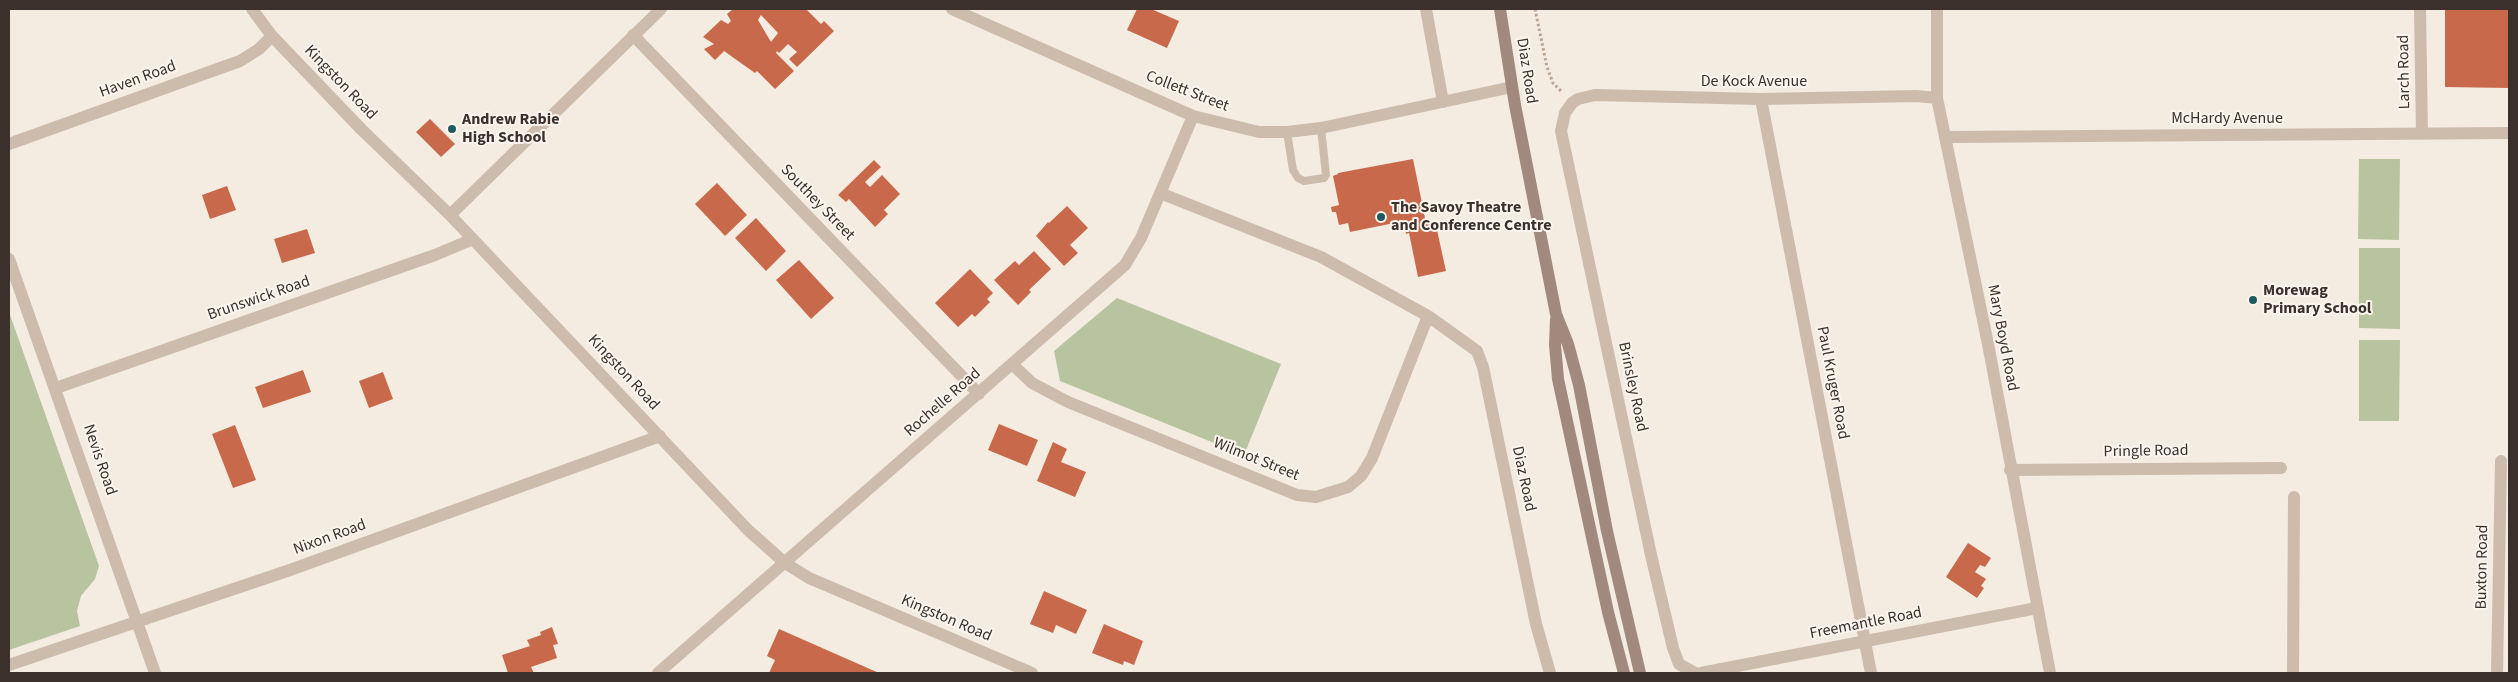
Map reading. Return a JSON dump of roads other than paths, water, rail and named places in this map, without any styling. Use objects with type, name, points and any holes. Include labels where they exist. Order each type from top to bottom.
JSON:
[{"type":"street","name":"Kingston Road","points":[[252,9],[272,36],[361,129],[473,238],[748,530],[785,563],[809,578],[1032,673]]},
{"type":"street","points":[[450,215],[661,9]]},
{"type":"street","name":"Collett Street","points":[[952,9],[1193,116],[1249,130],[1287,132],[1321,128],[1512,87]]},
{"type":"street","points":[[1426,9],[1443,102]]},
{"type":"street","name":"Diaz Road","points":[[1500,9],[1512,87],[1556,314],[1568,344],[1579,385],[1607,531],[1640,673]]},
{"type":"street","name":"Mary Boyd Road","points":[[1936,9],[1937,98],[2050,673]]},
{"type":"street","name":"Larch Road","points":[[2420,9],[2422,134]]},
{"type":"street","name":"Southey Street","points":[[633,35],[979,394]]},
{"type":"street","name":"Haven Road","points":[[9,144],[240,61],[259,49],[272,36]]},
{"type":"street","name":"De Kock Avenue","points":[[1572,103],[1595,95],[1761,100],[1916,96],[1937,98]]},
{"type":"street","name":"Paul Kruger Road","points":[[1761,100],[1872,673]]},
{"type":"street","name":"Brinsley Road","points":[[1572,103],[1563,120],[1563,140],[1673,648],[1679,664],[1695,673]]},
{"type":"street","name":"Rochelle Road","points":[[658,673],[979,394],[1125,264],[1141,238],[1193,116]]},
{"type":"street","name":"McHardy Avenue","points":[[1946,137],[2509,133]]},
{"type":"street","points":[[1160,193],[1322,257],[1428,316]]},
{"type":"street","name":"Brunswick Road","points":[[56,388],[435,254],[473,238]]},
{"type":"street","name":"Nevis Road","points":[[9,259],[138,620],[155,673]]},
{"type":"street","name":"Diaz Road","points":[[1556,314],[1554,345],[1558,379],[1608,612],[1624,673]]},
{"type":"street","name":"Diaz Road","points":[[1428,316],[1472,345],[1481,358],[1536,624],[1550,673]]},
{"type":"street","name":"Wilmot Street","points":[[1012,364],[1032,383],[1068,402],[1297,495],[1316,497],[1348,487],[1361,476],[1372,458],[1428,316]]},
{"type":"street","name":"Nixon Road","points":[[9,665],[290,570],[660,436]]},
{"type":"street","name":"Buxton Road","points":[[2496,673],[2501,461]]},
{"type":"street","name":"Pringle Road","points":[[2010,470],[2281,468]]},
{"type":"street","points":[[2293,673],[2294,496]]},
{"type":"street","name":"Freemantle Road","points":[[1695,673],[2037,608]]},
{"type":"lane","points":[[1287,132],[1293,170],[1298,178],[1304,181],[1324,178],[1326,175],[1321,128]]},
{"type":"place","name":"Andrew Rabie High School","points":[[452,129]]},
{"type":"place","name":"The Savoy Theatre and Conference Centre","points":[[1381,217]]},
{"type":"place","name":"Morewag Primary School","points":[[2253,300]]}]
